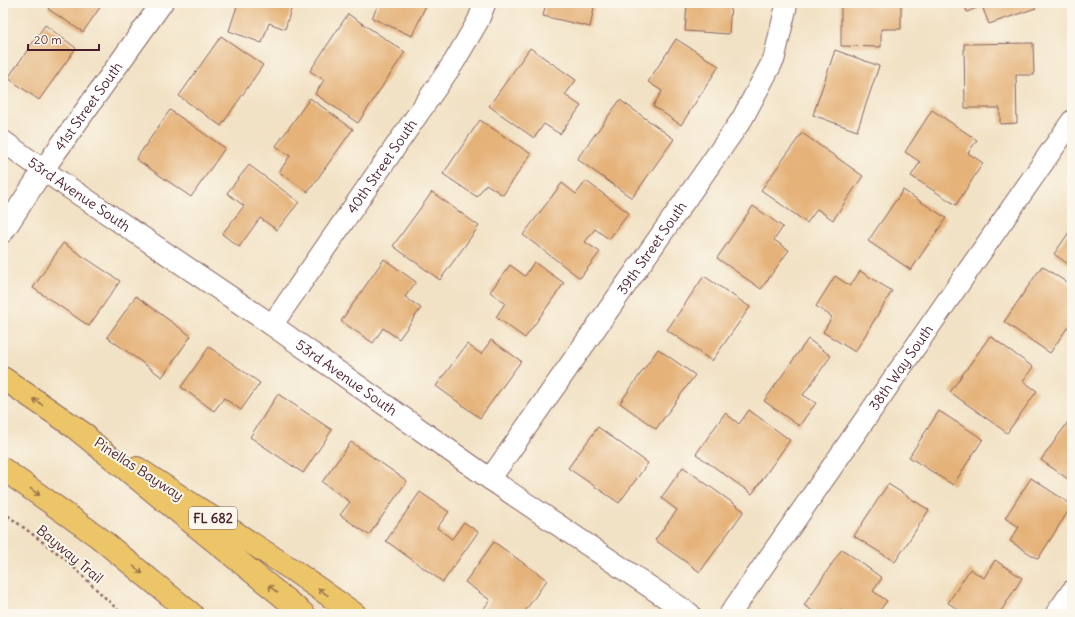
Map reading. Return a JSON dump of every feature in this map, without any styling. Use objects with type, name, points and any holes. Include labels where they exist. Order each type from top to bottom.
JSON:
[{"type":"main road","name":"Pinellas Bayway","points":[[3,378],[70,424],[294,571],[355,614]]},
{"type":"main road","points":[[70,424],[304,614]]},
{"type":"main road","points":[[3,469],[97,536],[192,614]]},
{"type":"street","name":"41st Street South","points":[[3,232],[43,170],[162,3]]},
{"type":"street","name":"40th Street South","points":[[272,325],[454,62],[478,21],[484,3]]},
{"type":"street","name":"39th Street South","points":[[490,479],[742,119],[774,59],[786,3]]},
{"type":"street","name":"38th Way South","points":[[730,614],[1072,121]]},
{"type":"street","name":"53rd Avenue South","points":[[3,141],[43,170],[272,325],[490,479],[690,614]]},
{"type":"street","points":[[1056,614],[1072,591]]},
{"type":"path","name":"Bayway Trail","points":[[3,512],[64,558],[122,614]]},
{"type":"building","points":[[52,3],[103,3],[83,32],[48,9]]},
{"type":"building","points":[[238,3],[293,3],[285,29],[269,23],[262,43],[229,31]]},
{"type":"building","points":[[379,3],[427,3],[412,36],[372,18]]},
{"type":"building","points":[[546,3],[595,3],[590,27],[543,16]]},
{"type":"building","points":[[687,3],[731,3],[729,34],[685,31]]},
{"type":"building","points":[[841,3],[901,3],[901,29],[881,29],[881,47],[841,46]]},
{"type":"building","points":[[964,3],[1035,3],[1036,8],[989,24],[982,6],[967,12]]},
{"type":"building","points":[[348,14],[405,52],[358,123],[315,94],[324,80],[310,71]]},
{"type":"building","points":[[45,25],[76,48],[39,100],[8,78]]},
{"type":"building","points":[[221,36],[263,65],[221,126],[179,96]]},
{"type":"building","points":[[676,39],[719,66],[681,125],[653,106],[662,91],[648,82]]},
{"type":"building","points":[[1033,43],[1034,75],[1016,75],[1017,123],[1000,124],[1000,108],[965,108],[964,44]]},
{"type":"building","points":[[530,48],[576,80],[565,95],[581,106],[560,134],[544,124],[534,138],[489,106]]},
{"type":"building","points":[[835,50],[879,66],[857,131],[813,115]]},
{"type":"building","points":[[310,98],[353,129],[308,192],[279,172],[290,156],[276,146]]},
{"type":"building","points":[[620,100],[674,139],[632,198],[577,159]]},
{"type":"building","points":[[170,110],[225,148],[191,197],[136,159]]},
{"type":"building","points":[[932,110],[977,140],[968,153],[983,163],[956,205],[911,176],[920,162],[905,152]]},
{"type":"building","points":[[480,120],[531,154],[503,195],[486,184],[477,197],[443,174]]},
{"type":"building","points":[[802,133],[863,176],[833,220],[817,209],[807,223],[761,190]]},
{"type":"building","points":[[249,165],[299,202],[277,230],[260,218],[239,247],[222,234],[244,206],[227,193]]},
{"type":"building","points":[[586,181],[629,213],[609,239],[595,229],[585,242],[600,252],[580,278],[523,235],[562,183],[576,194]]},
{"type":"building","points":[[903,190],[946,218],[911,270],[868,241]]},
{"type":"building","points":[[432,192],[479,226],[440,280],[393,246]]},
{"type":"building","points":[[753,206],[783,227],[774,240],[789,250],[761,289],[717,258]]},
{"type":"building","points":[[1072,228],[1072,267],[1054,254]]},
{"type":"building","points":[[63,243],[120,281],[89,326],[33,288]]},
{"type":"building","points":[[384,259],[416,282],[405,297],[421,308],[399,339],[383,328],[373,343],[341,321]]},
{"type":"building","points":[[534,262],[564,283],[525,338],[496,317],[505,303],[490,292],[510,265],[525,276]]},
{"type":"building","points":[[1042,266],[1072,286],[1072,321],[1050,353],[1004,322]]},
{"type":"building","points":[[860,271],[892,291],[855,352],[823,332],[832,317],[816,306],[835,276],[850,286]]},
{"type":"building","points":[[704,276],[750,307],[712,361],[667,330]]},
{"type":"building","points":[[136,296],[191,336],[162,377],[107,337]]},
{"type":"building","points":[[990,336],[1033,367],[1023,381],[1037,391],[1007,433],[950,392]]},
{"type":"building","points":[[808,339],[831,356],[803,395],[816,403],[799,426],[764,401]]},
{"type":"building","points":[[491,340],[521,361],[480,418],[436,386],[467,344],[481,354]]},
{"type":"building","points":[[209,347],[260,383],[241,410],[224,398],[214,411],[181,387]]},
{"type":"building","points":[[658,349],[695,375],[656,429],[620,403]]},
{"type":"building","points":[[278,394],[332,430],[303,473],[250,437]]},
{"type":"building","points":[[749,410],[790,440],[752,494],[696,454],[725,413],[739,424]]},
{"type":"building","points":[[939,411],[983,439],[953,485],[909,457]]},
{"type":"building","points":[[1068,422],[1072,424],[1072,482],[1041,460]]},
{"type":"building","points":[[598,427],[648,463],[619,503],[568,468]]},
{"type":"building","points":[[351,442],[407,481],[369,535],[340,515],[350,502],[322,482]]},
{"type":"building","points":[[683,467],[744,511],[700,572],[655,540],[677,510],[661,498]]},
{"type":"building","points":[[1031,478],[1072,505],[1038,559],[1010,541],[1019,527],[1005,518]]},
{"type":"building","points":[[888,484],[929,510],[895,562],[854,536]]},
{"type":"building","points":[[420,492],[449,512],[437,528],[452,539],[464,522],[478,532],[443,582],[386,541]]},
{"type":"building","points":[[494,542],[547,580],[523,614],[480,614],[490,600],[465,582]]},
{"type":"building","points":[[842,549],[882,578],[873,591],[887,601],[877,614],[847,614],[840,610],[837,614],[817,614],[804,605]]},
{"type":"building","points":[[995,560],[1022,578],[999,614],[965,614],[948,603],[970,569],[984,578]]}]
